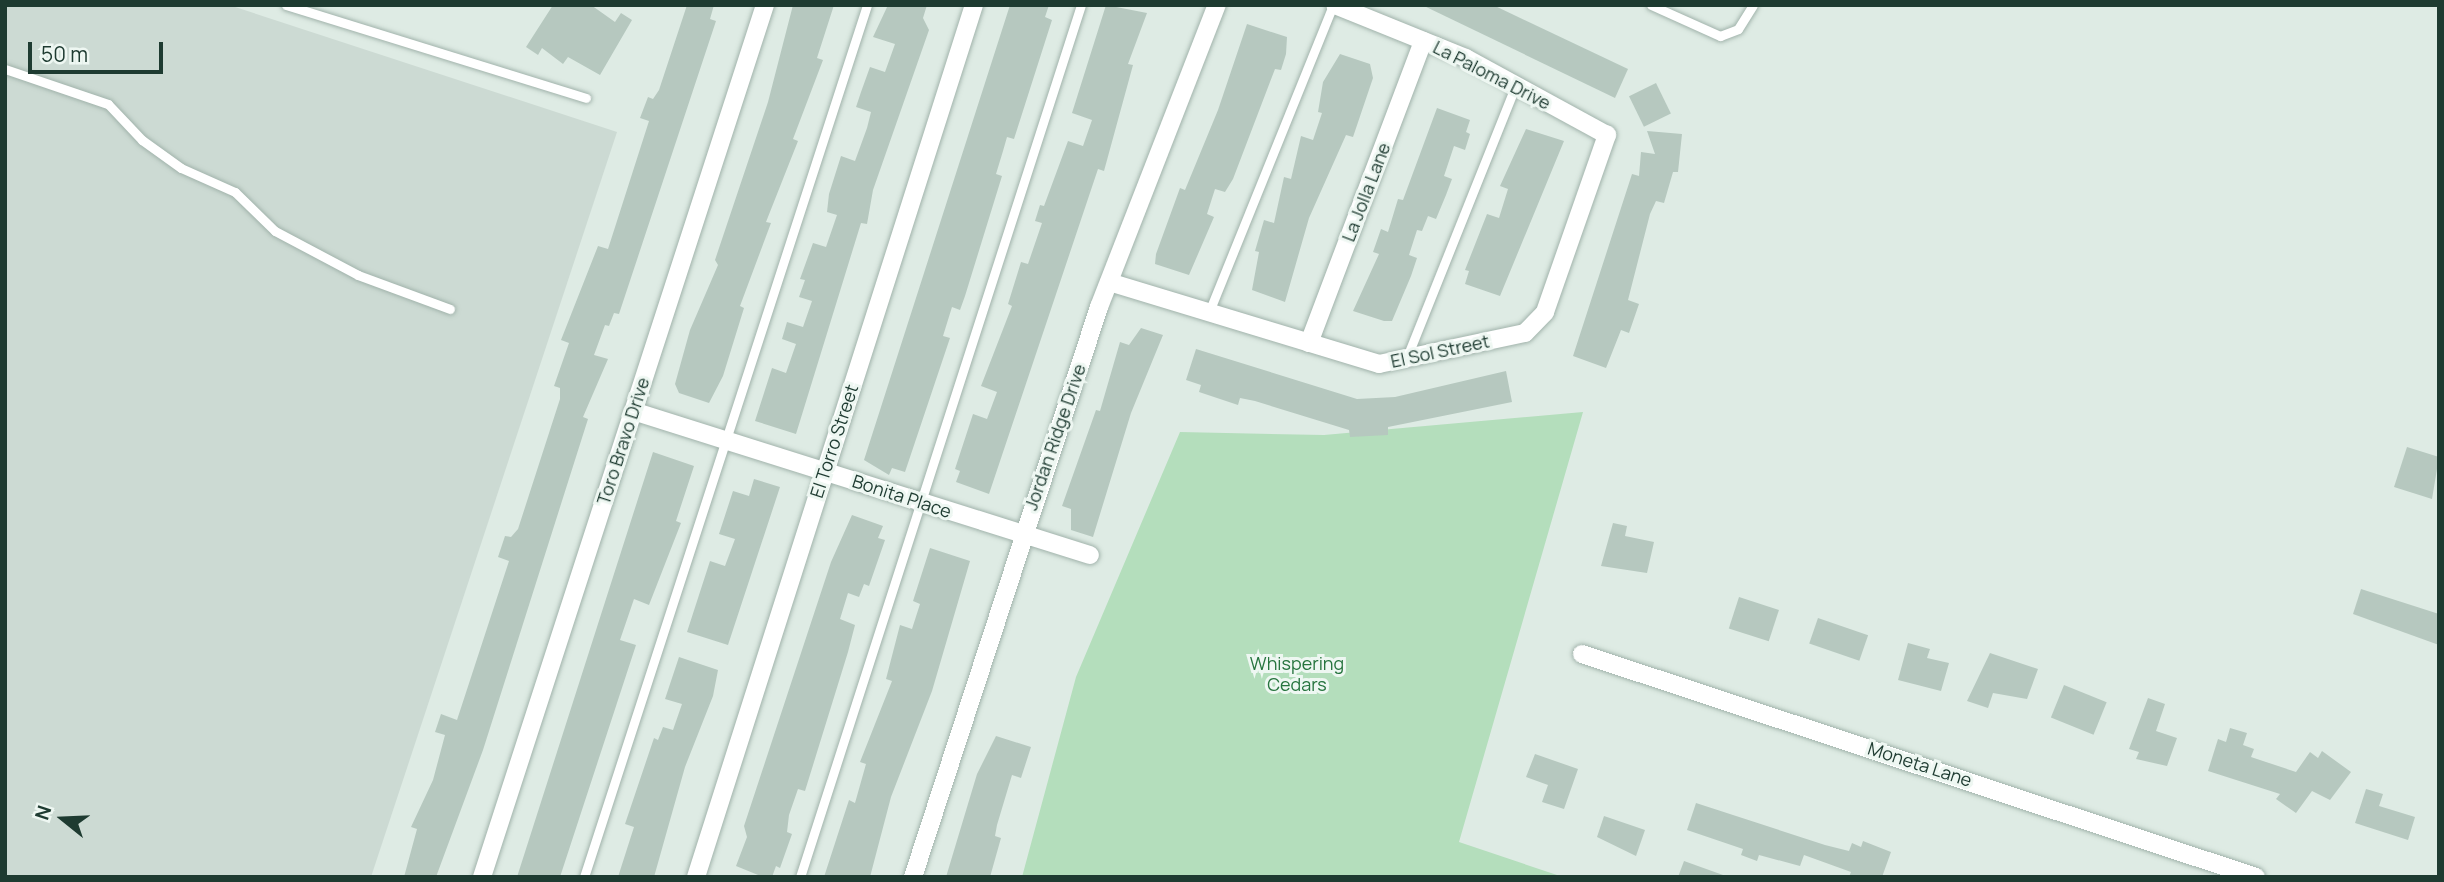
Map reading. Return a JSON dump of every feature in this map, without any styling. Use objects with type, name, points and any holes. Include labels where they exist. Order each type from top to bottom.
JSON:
[{"type":"street","name":"Toro Bravo Drive","points":[[482,877],[765,5]]},
{"type":"street","name":"El Torro Street","points":[[696,877],[974,5]]},
{"type":"street","name":"Jordan Ridge Drive","points":[[913,877],[1022,534],[1109,282],[1217,5]]},
{"type":"street","name":"La Paloma Drive","points":[[1334,5],[1423,41],[1516,85],[1607,135]]},
{"type":"street","name":"La Jolla Lane","points":[[1309,343],[1423,41]]},
{"type":"street","name":"El Sol Street","points":[[1109,282],[1379,364],[1525,333],[1545,312],[1607,135]]},
{"type":"street","name":"Bonita Place","points":[[633,411],[1090,555]]},
{"type":"street","name":"Moneta Lane","points":[[1583,654],[2256,877]]},
{"type":"lane","points":[[286,5],[586,98]]},
{"type":"lane","points":[[584,877],[867,5]]},
{"type":"lane","points":[[800,877],[1081,5]]},
{"type":"lane","points":[[1209,312],[1334,5]]},
{"type":"lane","points":[[1651,5],[1720,37],[1738,29],[1753,5]]},
{"type":"lane","points":[[5,69],[108,104],[142,140],[181,169],[235,192],[275,231],[358,275],[450,309]]},
{"type":"lane","points":[[1407,358],[1516,85]]},
{"type":"shaded area","points":[[5,5],[229,5],[617,132],[371,877],[5,877]]},
{"type":"green space","name":"Whispering Cedars","points":[[1583,412],[1459,842],[1563,877],[1022,877],[1076,677],[1180,432],[1324,435]]},
{"type":"building","points":[[553,5],[591,5],[615,22],[621,13],[632,20],[600,75],[568,57],[563,64],[542,48],[538,55],[526,47]]},
{"type":"building","points":[[687,5],[714,5],[710,19],[716,21],[619,314],[614,313],[609,326],[605,325],[594,355],[608,359],[583,417],[588,419],[483,750],[436,877],[404,877],[417,829],[411,827],[433,780],[445,735],[435,732],[441,714],[457,720],[509,561],[498,557],[505,536],[511,537],[518,529],[560,399],[560,388],[554,386],[569,343],[561,340],[598,246],[608,249],[649,121],[640,118],[648,97],[653,99],[659,90]]},
{"type":"building","points":[[793,5],[834,5],[817,58],[823,60],[793,139],[798,141],[766,222],[771,223],[740,306],[744,308],[723,376],[709,403],[679,393],[675,384],[690,330],[718,265],[715,260],[768,102]]},
{"type":"building","points":[[888,5],[927,5],[923,18],[929,30],[873,190],[867,224],[861,223],[796,434],[755,421],[772,368],[786,373],[796,344],[782,339],[787,322],[803,327],[812,301],[799,297],[805,280],[800,279],[813,243],[826,247],[837,215],[827,212],[829,194],[841,156],[855,161],[867,128],[871,112],[856,107],[870,67],[885,72],[895,44],[873,37]]},
{"type":"building","points":[[1010,5],[1049,5],[1045,17],[1052,20],[1014,139],[1007,137],[996,174],[1002,176],[960,310],[952,307],[943,336],[950,338],[905,472],[892,468],[889,475],[864,460]]},
{"type":"building","points":[[1106,5],[1147,13],[1128,64],[1133,65],[1104,171],[1098,169],[989,494],[956,482],[960,471],[955,469],[973,414],[987,419],[997,392],[981,386],[1012,306],[1008,304],[1021,262],[1028,264],[1042,223],[1035,221],[1040,205],[1044,206],[1068,141],[1083,146],[1092,120],[1072,113]]},
{"type":"building","points":[[1422,5],[1493,5],[1628,69],[1615,98]]},
{"type":"building","points":[[1247,24],[1287,37],[1286,54],[1281,70],[1275,69],[1233,179],[1225,192],[1215,189],[1207,214],[1214,217],[1189,275],[1155,264],[1156,254],[1180,188],[1185,190],[1218,110]]},
{"type":"building","points":[[1340,54],[1370,64],[1373,78],[1353,137],[1346,135],[1309,218],[1285,302],[1252,290],[1259,252],[1255,251],[1264,220],[1274,223],[1284,177],[1291,179],[1301,136],[1313,140],[1322,113],[1318,112],[1323,82]]},
{"type":"building","points":[[1656,83],[1671,114],[1644,127],[1629,96]]},
{"type":"building","points":[[1437,108],[1470,120],[1466,132],[1470,134],[1465,150],[1454,146],[1444,176],[1452,179],[1436,219],[1428,216],[1422,231],[1417,230],[1409,255],[1417,258],[1392,321],[1353,311],[1379,254],[1373,252],[1381,229],[1388,232],[1398,199],[1403,200]]},
{"type":"building","points":[[1526,129],[1564,141],[1500,296],[1465,284],[1469,271],[1465,270],[1487,214],[1499,218],[1508,189],[1500,186]]},
{"type":"building","points":[[1647,131],[1682,134],[1678,172],[1673,172],[1664,203],[1656,201],[1650,214],[1628,300],[1639,304],[1629,333],[1621,330],[1606,368],[1573,356],[1632,174],[1639,176],[1641,152],[1655,154]]},
{"type":"building","points":[[1141,328],[1163,335],[1131,413],[1093,537],[1071,530],[1071,509],[1062,506],[1096,410],[1100,411],[1120,342],[1129,345]]},
{"type":"building","points":[[1196,349],[1357,399],[1395,397],[1506,371],[1512,402],[1388,427],[1388,435],[1350,437],[1349,430],[1255,401],[1240,398],[1238,405],[1199,392],[1201,385],[1186,380]]},
{"type":"building","points":[[2407,447],[2439,457],[2432,499],[2394,487]]},
{"type":"building","points":[[653,452],[694,466],[676,521],[681,523],[649,605],[634,599],[620,640],[636,645],[560,877],[517,877]]},
{"type":"building","points":[[754,479],[780,487],[728,645],[687,632],[710,561],[725,566],[735,539],[719,534],[733,491],[749,496]]},
{"type":"building","points":[[852,515],[883,526],[878,538],[885,540],[869,586],[864,584],[859,597],[848,593],[840,619],[855,625],[848,652],[805,791],[798,789],[789,815],[787,832],[792,834],[780,868],[776,866],[772,877],[763,877],[736,866],[747,837],[744,826],[831,562]]},
{"type":"building","points":[[1613,523],[1627,526],[1625,536],[1654,542],[1647,573],[1601,566]]},
{"type":"building","points":[[930,548],[970,561],[932,691],[891,797],[870,877],[824,877],[849,800],[855,803],[866,764],[860,762],[892,681],[886,679],[900,625],[912,629],[920,604],[913,601]]},
{"type":"building","points":[[2361,589],[2439,614],[2439,645],[2353,614]]},
{"type":"building","points":[[1739,597],[1779,610],[1769,641],[1729,628]]},
{"type":"building","points":[[1818,618],[1868,635],[1859,661],[1809,644]]},
{"type":"building","points":[[1908,643],[1930,649],[1927,658],[1949,663],[1941,691],[1898,680]]},
{"type":"building","points":[[1990,653],[2038,669],[2027,699],[1993,693],[1988,708],[1967,701]]},
{"type":"building","points":[[679,657],[718,670],[713,696],[685,767],[654,877],[618,877],[634,827],[625,824],[654,738],[658,740],[663,727],[673,730],[682,704],[665,699]]},
{"type":"building","points":[[2064,685],[2107,702],[2094,735],[2051,717]]},
{"type":"building","points":[[2148,698],[2165,704],[2156,731],[2177,738],[2167,766],[2136,759],[2139,752],[2129,749]]},
{"type":"building","points":[[2230,728],[2247,733],[2243,745],[2254,749],[2251,757],[2296,772],[2310,752],[2318,758],[2322,751],[2351,772],[2330,800],[2312,791],[2296,813],[2276,799],[2280,794],[2208,771],[2218,739],[2226,742]]},
{"type":"building","points":[[996,736],[1031,747],[1021,778],[1012,775],[997,825],[995,836],[1001,838],[990,877],[946,877],[977,774]]},
{"type":"building","points":[[1535,754],[1578,769],[1564,809],[1542,802],[1548,785],[1526,777]]},
{"type":"building","points":[[2366,789],[2383,794],[2379,806],[2415,817],[2408,840],[2355,823]]},
{"type":"building","points":[[1696,803],[1825,845],[1849,851],[1852,843],[1861,847],[1863,841],[1891,852],[1882,877],[1849,877],[1851,872],[1804,855],[1800,866],[1759,855],[1757,861],[1741,855],[1743,849],[1687,830]]},
{"type":"building","points":[[1604,816],[1645,830],[1636,856],[1597,837]]},
{"type":"building","points":[[1684,861],[1723,875],[1723,877],[1678,877]]}]
